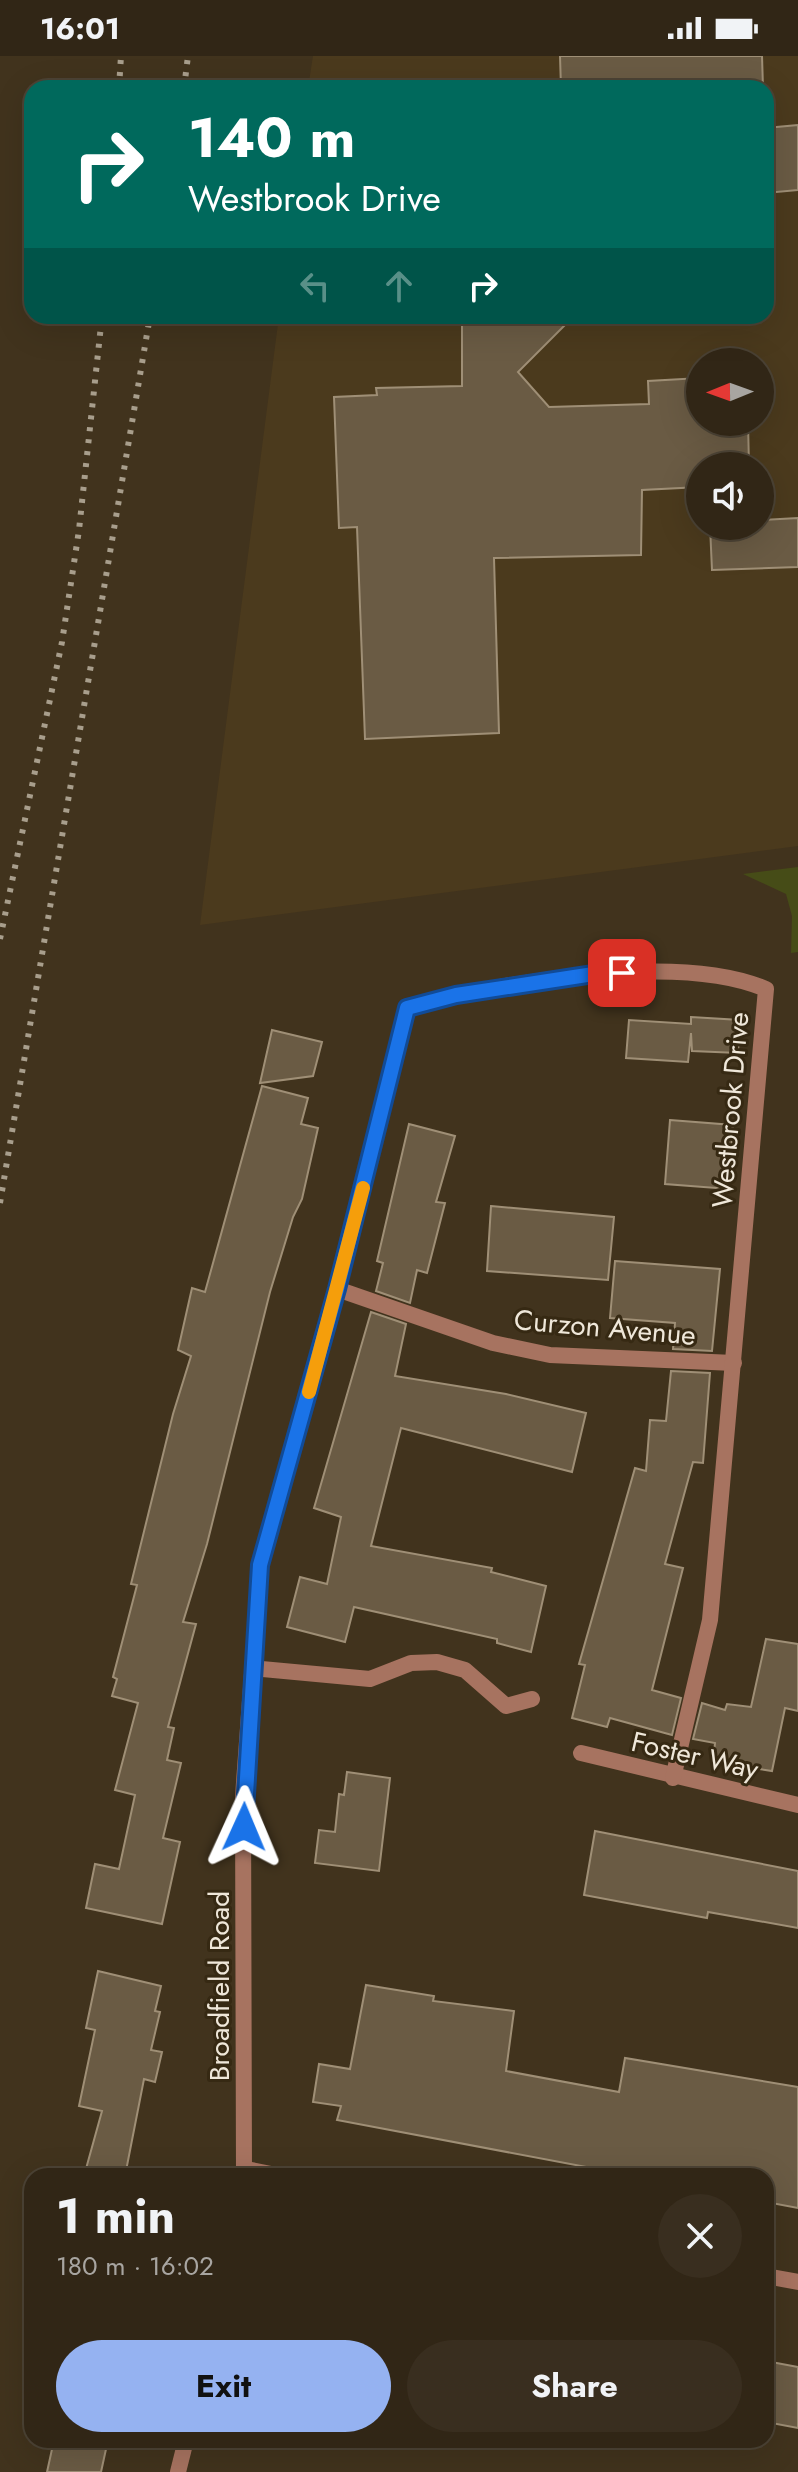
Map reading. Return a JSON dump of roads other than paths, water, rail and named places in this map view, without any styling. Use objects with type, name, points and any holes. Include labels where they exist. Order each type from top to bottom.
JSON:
[{"type":"street","name":"Westbrook Drive","points":[[243,1796],[260,1565],[337,1289],[407,1008],[456,995],[600,973],[742,979],[766,989],[710,1620],[673,1778]]},
{"type":"street","name":"Curzon Avenue","points":[[337,1289],[493,1343],[550,1355],[734,1363]]},
{"type":"street","points":[[252,1668],[370,1679],[411,1663],[437,1662],[465,1670],[506,1706],[532,1699]]},
{"type":"street","name":"Foster Way","points":[[581,1753],[673,1778],[798,1805]]},
{"type":"street","name":"Broadfield Road","points":[[243,1796],[245,2168]]},
{"type":"street","points":[[774,2278],[798,2282]]},
{"type":"street","points":[[178,2472],[184,2448]]},
{"type":"railway","points":[[120,80],[121,56]]},
{"type":"railway","points":[[185,80],[188,56]]},
{"type":"railway","points":[[0,939],[62,642],[79,530],[101,324]]},
{"type":"railway","points":[[0,1203],[149,324]]}]
